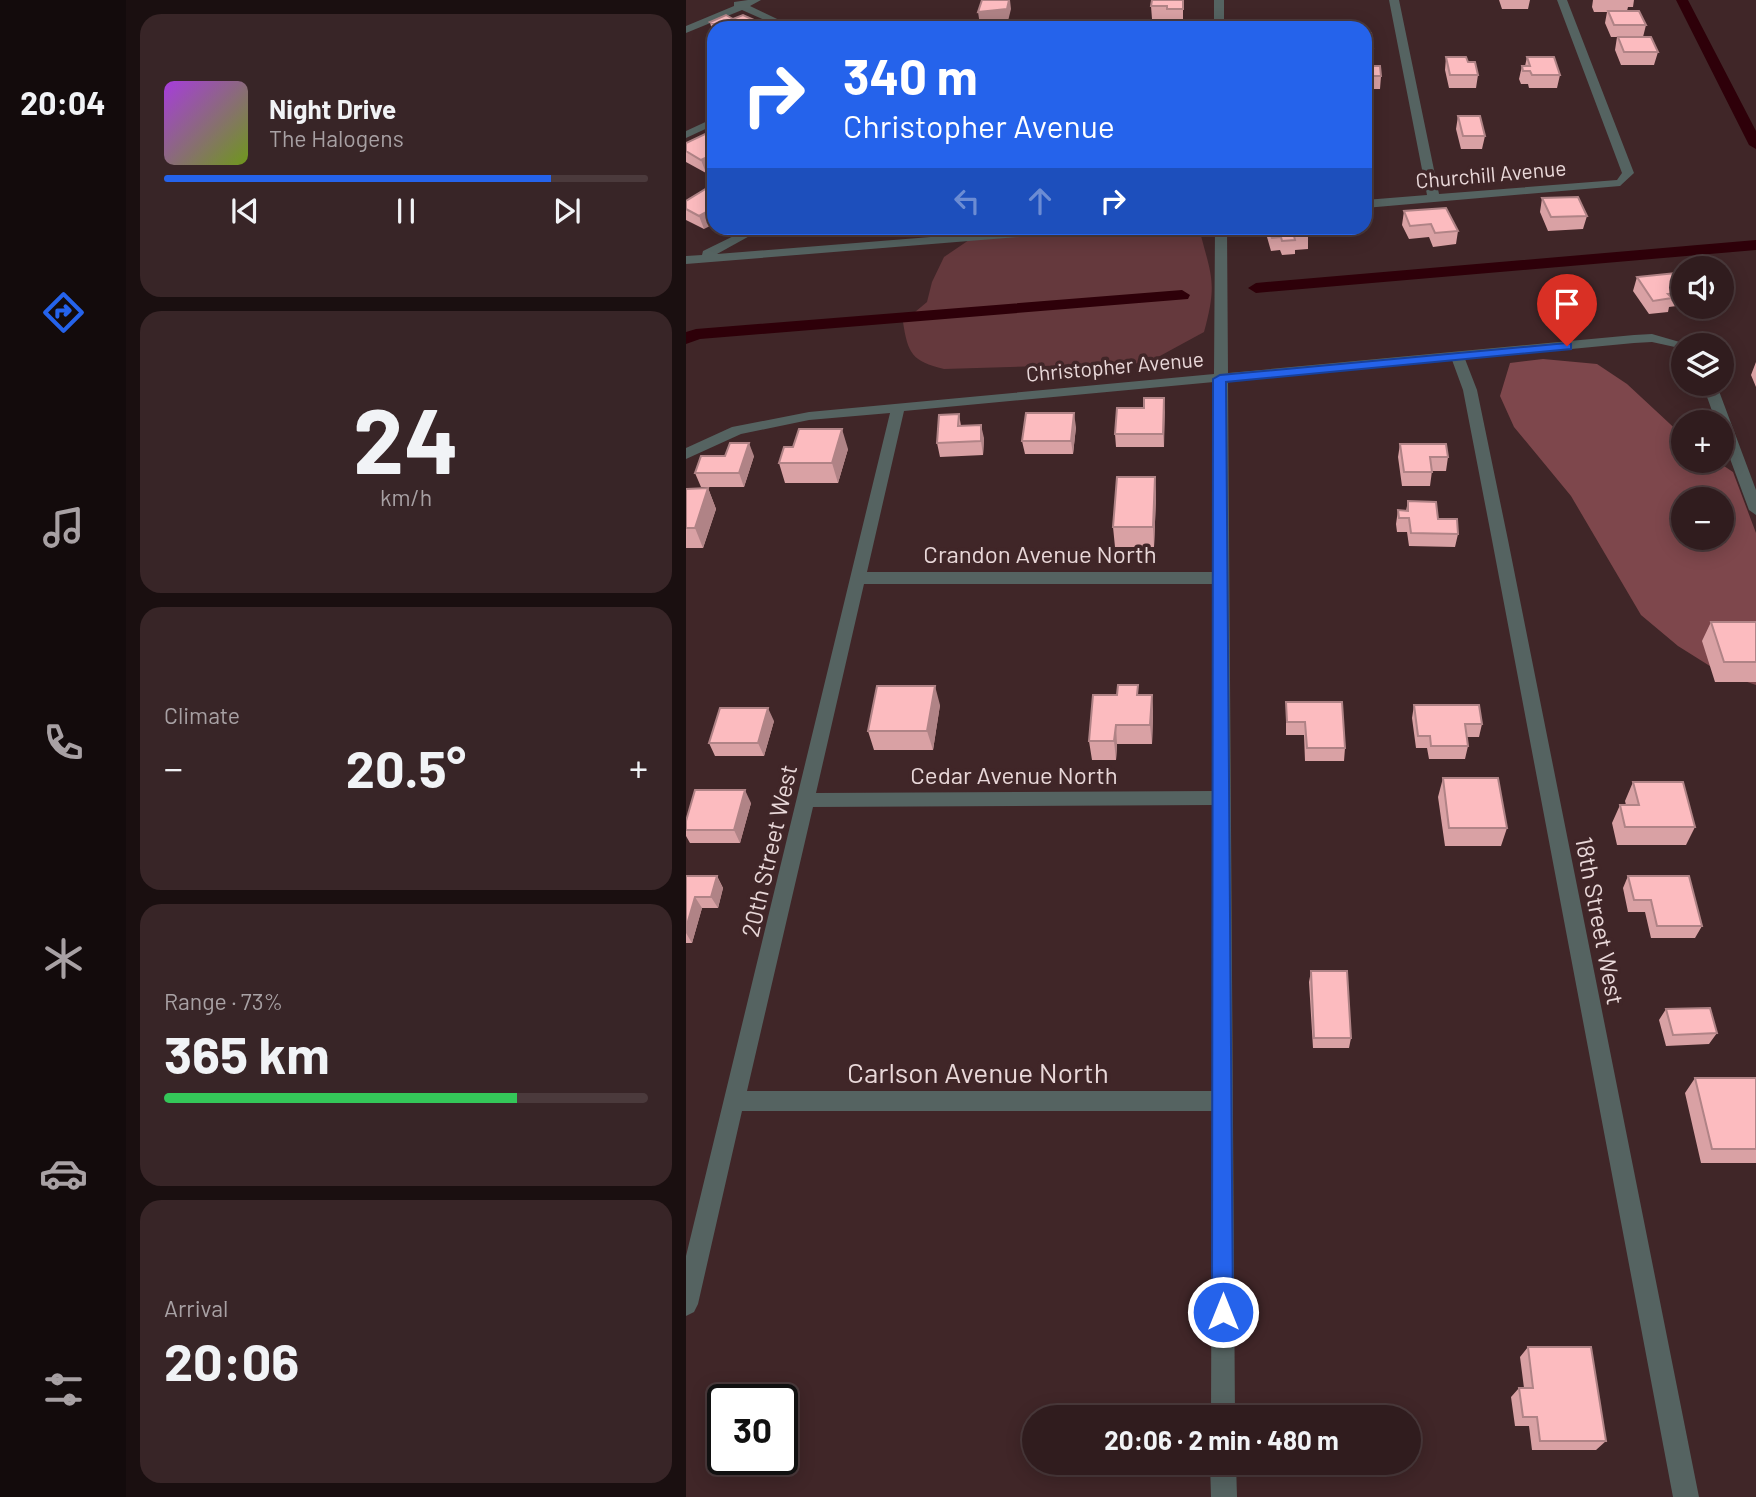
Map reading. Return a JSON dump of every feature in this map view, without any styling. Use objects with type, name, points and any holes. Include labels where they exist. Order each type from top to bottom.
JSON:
[{"type":"street","points":[[726,0],[775,21]]},
{"type":"street","points":[[686,30],[756,0]]},
{"type":"street","points":[[1219,0],[1219,21]]},
{"type":"street","points":[[1394,0],[1434,199]]},
{"type":"street","name":"Churchill Avenue","points":[[1372,203],[1620,183],[1628,173],[1562,0]]},
{"type":"street","points":[[686,135],[707,124]]},
{"type":"street","points":[[690,257],[742,235]]},
{"type":"street","points":[[690,257],[986,235]]},
{"type":"street","points":[[1221,235],[1223,1405]]},
{"type":"street","name":"Christopher Avenue","points":[[686,454],[715,438],[761,424],[898,408],[1652,338],[1671,342]]},
{"type":"street","name":"18th Street West","points":[[1458,356],[1470,390],[1500,540],[1686,1497]]},
{"type":"street","points":[[1714,396],[1756,510]]},
{"type":"street","name":"20th Street West","points":[[686,1304],[860,578],[898,408]]},
{"type":"street","name":"Crandon Avenue North","points":[[860,578],[1220,578]]},
{"type":"street","name":"Cedar Avenue North","points":[[807,800],[1222,798]]},
{"type":"street","name":"Carlson Avenue North","points":[[735,1101],[1222,1101]]},
{"type":"street","points":[[1223,1475],[1224,1497]]},
{"type":"shaded area","points":[[988,235],[1201,235],[1212,289],[1204,332],[1147,363],[944,369],[925,363],[910,349],[903,322],[927,302],[932,282],[944,257],[969,240]]},
{"type":"shaded area","points":[[1543,359],[1597,364],[1627,384],[1671,425],[1671,473],[1733,473],[1756,533],[1756,685],[1721,673],[1678,646],[1641,615],[1571,496],[1514,427],[1500,396],[1510,363]]},
{"type":"building","points":[[982,0],[1009,0],[1007,9],[978,12]]},
{"type":"building","points":[[1152,0],[1183,0],[1183,9],[1151,6]]},
{"type":"building","points":[[1608,11],[1639,11],[1646,25],[1614,25]]},
{"type":"building","points":[[726,15],[733,19],[743,15],[754,20],[752,21],[712,21]]},
{"type":"building","points":[[1618,37],[1651,37],[1658,52],[1624,52]]},
{"type":"building","points":[[1446,57],[1466,57],[1468,62],[1475,62],[1478,75],[1450,75]]},
{"type":"building","points":[[1527,57],[1554,57],[1560,75],[1532,75],[1530,71],[1523,71],[1522,66],[1530,66]]},
{"type":"building","points":[[1372,66],[1380,66],[1381,76],[1372,76]]},
{"type":"building","points":[[1458,116],[1480,116],[1485,136],[1463,136]]},
{"type":"building","points":[[707,135],[707,157],[701,160],[686,151],[686,143]]},
{"type":"building","points":[[707,188],[707,212],[699,216],[686,209],[686,201]]},
{"type":"building","points":[[1578,197],[1587,216],[1551,217],[1542,198]]},
{"type":"building","points":[[1446,208],[1458,231],[1435,233],[1431,224],[1410,226],[1404,211]]},
{"type":"building","points":[[1271,235],[1308,235],[1294,236],[1295,240],[1282,241],[1281,237],[1272,238]]},
{"type":"building","points":[[1671,274],[1671,294],[1668,294],[1671,298],[1653,301],[1637,277]]},
{"type":"building","points":[[1144,398],[1164,398],[1163,434],[1115,434],[1117,408],[1144,408]]},
{"type":"building","points":[[1026,413],[1074,413],[1071,441],[1022,441]]},
{"type":"building","points":[[959,414],[958,426],[981,425],[981,441],[937,443],[939,415]]},
{"type":"building","points":[[799,429],[842,429],[832,463],[779,463],[784,447],[793,447]]},
{"type":"building","points":[[730,443],[749,443],[739,473],[695,473],[701,456],[725,456]]},
{"type":"building","points":[[1400,444],[1446,444],[1448,457],[1430,457],[1432,472],[1404,472]]},
{"type":"building","points":[[1117,477],[1155,477],[1153,527],[1113,527]]},
{"type":"building","points":[[708,488],[695,528],[686,528],[686,489]]},
{"type":"building","points":[[1408,501],[1436,502],[1438,519],[1457,519],[1458,534],[1411,533],[1409,518],[1399,518],[1398,510],[1408,511]]},
{"type":"building","points":[[1711,622],[1756,622],[1756,662],[1724,662]]},
{"type":"building","points":[[1118,685],[1138,685],[1137,695],[1152,695],[1150,725],[1116,725],[1114,741],[1089,741],[1093,695],[1117,695]]},
{"type":"building","points":[[877,686],[935,686],[927,731],[868,731]]},
{"type":"building","points":[[1286,702],[1342,702],[1345,748],[1307,748],[1305,722],[1287,722]]},
{"type":"building","points":[[1414,705],[1479,705],[1482,724],[1465,724],[1468,746],[1431,746],[1430,736],[1418,736]]},
{"type":"building","points":[[720,708],[768,708],[758,743],[709,743]]},
{"type":"building","points":[[1443,778],[1498,778],[1507,828],[1449,828]]},
{"type":"building","points":[[1633,782],[1683,782],[1695,827],[1625,827],[1620,805],[1639,805]]},
{"type":"building","points":[[695,790],[745,790],[734,830],[686,830]]},
{"type":"building","points":[[686,876],[717,876],[711,897],[695,897],[686,928]]},
{"type":"building","points":[[1628,876],[1689,876],[1702,926],[1657,926],[1651,900],[1634,900]]},
{"type":"building","points":[[1311,971],[1347,971],[1351,1038],[1314,1038]]},
{"type":"building","points":[[1710,1008],[1717,1033],[1673,1035],[1666,1009]]},
{"type":"building","points":[[1695,1078],[1756,1078],[1756,1149],[1712,1149]]},
{"type":"building","points":[[1528,1347],[1591,1347],[1606,1441],[1540,1441],[1537,1417],[1523,1417],[1519,1388],[1533,1388]]},
{"type":"waterway","points":[[1682,0],[1756,145]]},
{"type":"waterway","points":[[1256,288],[1756,245]]},
{"type":"waterway","points":[[686,339],[696,334],[1182,295]]},
{"type":"route","points":[[1223,1312],[1220,379],[1567,346]]}]
